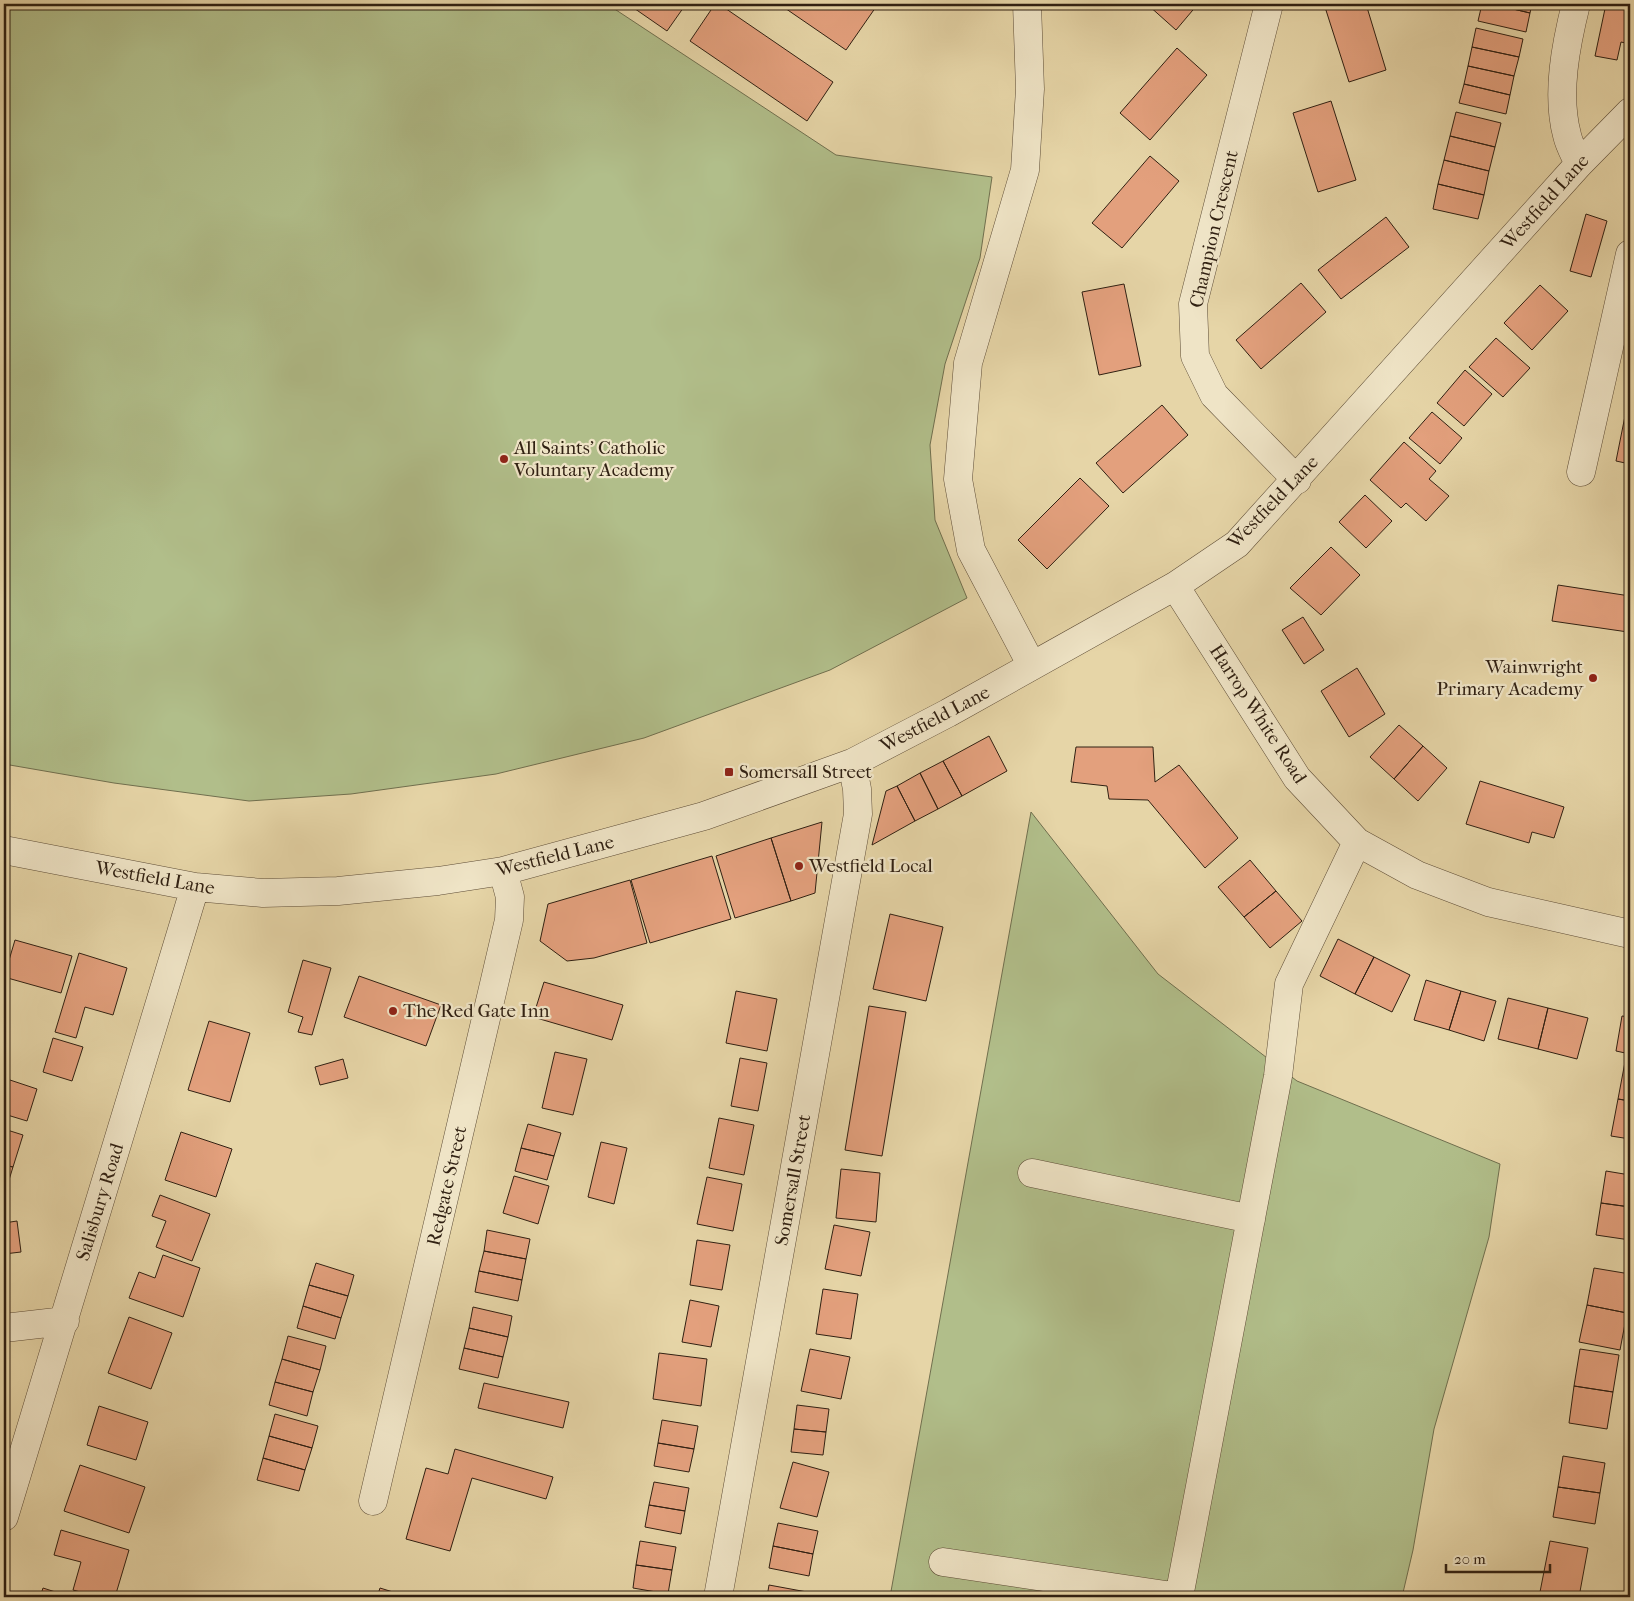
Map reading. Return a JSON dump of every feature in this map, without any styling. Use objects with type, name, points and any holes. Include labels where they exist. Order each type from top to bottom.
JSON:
[{"type":"street","points":[[1027,4],[1030,89],[1025,170],[968,363],[958,479],[972,550],[1032,666]]},
{"type":"street","name":"Champion Crescent","points":[[1269,4],[1193,304],[1195,356],[1214,394],[1297,480]]},
{"type":"street","points":[[1576,4],[1569,30],[1563,97],[1567,136],[1579,164]]},
{"type":"street","name":"Westfield Lane","points":[[4,850],[195,887],[262,893],[338,891],[503,871],[704,816],[852,763],[1175,586],[1237,544],[1297,480],[1579,164],[1630,112]]},
{"type":"street","points":[[1581,472],[1630,254]]},
{"type":"street","name":"Harrop White Road","points":[[1175,586],[1297,778],[1357,842],[1417,875],[1488,902],[1630,934]]},
{"type":"street","name":"Somersall Street","points":[[718,1597],[858,814],[857,789],[852,763]]},
{"type":"street","points":[[943,1562],[1179,1597],[1278,1076],[1289,984],[1357,842]]},
{"type":"street","name":"Redgate Street","points":[[373,1501],[509,920],[510,897],[503,871]]},
{"type":"street","name":"Salisbury Road","points":[[4,1516],[195,887]]},
{"type":"street","points":[[1032,1173],[1251,1220]]},
{"type":"street","points":[[4,1328],[64,1321]]},
{"type":"green space","name":"All Saints' Catholic Voluntary Academy","points":[[4,4],[607,4],[836,155],[992,177],[980,258],[945,364],[930,445],[935,520],[967,598],[830,670],[644,738],[496,774],[351,794],[249,801],[114,783],[4,764]]},
{"type":"green space","points":[[1031,812],[1158,974],[1297,1081],[1500,1164],[1489,1237],[1434,1429],[1413,1550],[1402,1597],[890,1597]]},
{"type":"building","points":[[628,4],[686,4],[667,31]]},
{"type":"building","points":[[715,4],[719,4],[833,82],[807,121],[690,41]]},
{"type":"building","points":[[779,4],[878,4],[846,50]]},
{"type":"building","points":[[1198,4],[1176,30],[1148,5]]},
{"type":"building","points":[[1324,4],[1366,4],[1386,70],[1349,82]]},
{"type":"building","points":[[1482,4],[1492,4],[1530,13],[1526,32],[1478,21]]},
{"type":"building","points":[[1492,4],[1532,4],[1530,13]]},
{"type":"building","points":[[1606,4],[1630,4],[1630,44],[1621,42],[1617,60],[1595,56]]},
{"type":"building","points":[[1476,28],[1523,39],[1519,57],[1472,47]]},
{"type":"building","points":[[1472,47],[1519,57],[1514,76],[1468,66]]},
{"type":"building","points":[[1177,48],[1207,75],[1150,140],[1120,113]]},
{"type":"building","points":[[1468,66],[1514,76],[1510,95],[1464,84]]},
{"type":"building","points":[[1464,84],[1510,95],[1506,114],[1459,103]]},
{"type":"building","points":[[1331,101],[1356,180],[1318,192],[1293,113]]},
{"type":"building","points":[[1456,112],[1501,123],[1495,147],[1450,136]]},
{"type":"building","points":[[1450,136],[1495,147],[1489,171],[1444,160]]},
{"type":"building","points":[[1150,156],[1179,181],[1122,248],[1092,223]]},
{"type":"building","points":[[1444,160],[1489,171],[1484,195],[1438,184]]},
{"type":"building","points":[[1438,184],[1484,195],[1478,219],[1433,209]]},
{"type":"building","points":[[1586,214],[1607,221],[1591,277],[1570,271]]},
{"type":"building","points":[[1386,217],[1409,247],[1341,299],[1318,270]]},
{"type":"building","points":[[1301,283],[1326,312],[1261,369],[1236,340]]},
{"type":"building","points":[[1124,284],[1141,366],[1099,375],[1082,292]]},
{"type":"building","points":[[1540,285],[1568,311],[1532,350],[1504,323]]},
{"type":"building","points":[[1496,338],[1530,368],[1503,397],[1469,367]]},
{"type":"building","points":[[1465,370],[1492,394],[1464,426],[1437,403]]},
{"type":"building","points":[[1630,391],[1630,464],[1616,461]]},
{"type":"building","points":[[1162,405],[1188,435],[1123,493],[1096,463]]},
{"type":"building","points":[[1432,412],[1462,438],[1440,464],[1409,438]]},
{"type":"building","points":[[1404,442],[1436,471],[1429,479],[1449,496],[1426,521],[1406,503],[1401,508],[1370,480]]},
{"type":"building","points":[[1080,478],[1109,506],[1047,569],[1018,540]]},
{"type":"building","points":[[1365,495],[1392,521],[1366,548],[1339,522]]},
{"type":"building","points":[[1331,547],[1360,575],[1321,615],[1290,588]]},
{"type":"building","points":[[1558,585],[1630,596],[1628,632],[1552,621]]},
{"type":"building","points":[[1303,617],[1324,650],[1304,664],[1282,630]]},
{"type":"building","points":[[1357,668],[1385,714],[1349,737],[1321,691]]},
{"type":"building","points":[[1399,725],[1423,746],[1394,779],[1370,757]]},
{"type":"building","points":[[989,736],[1007,771],[962,796],[943,761]]},
{"type":"building","points":[[1423,746],[1447,768],[1418,801],[1394,779]]},
{"type":"building","points":[[1076,747],[1153,747],[1155,782],[1179,765],[1238,838],[1205,868],[1148,800],[1109,799],[1107,786],[1071,782]]},
{"type":"building","points":[[943,761],[962,796],[938,809],[920,773]]},
{"type":"building","points":[[920,773],[938,809],[915,821],[897,786]]},
{"type":"building","points":[[1480,781],[1564,807],[1554,838],[1532,832],[1529,843],[1466,824]]},
{"type":"building","points":[[897,786],[915,821],[872,845],[886,791]]},
{"type":"building","name":"Westfield Local","points":[[822,822],[815,893],[791,901],[771,838]]},
{"type":"building","points":[[771,838],[791,901],[735,918],[716,856]]},
{"type":"building","points":[[712,856],[731,919],[650,943],[631,880]]},
{"type":"building","points":[[1250,860],[1276,891],[1244,917],[1218,887]]},
{"type":"building","points":[[630,880],[647,943],[594,958],[567,961],[540,941],[548,904]]},
{"type":"building","points":[[1276,891],[1302,921],[1270,948],[1244,917]]},
{"type":"building","points":[[890,914],[943,927],[926,1001],[873,989]]},
{"type":"building","points":[[1338,939],[1374,957],[1355,994],[1320,976]]},
{"type":"building","points":[[15,940],[72,956],[61,993],[4,977]]},
{"type":"building","points":[[79,953],[127,968],[113,1015],[85,1007],[76,1038],[55,1032]]},
{"type":"building","points":[[1374,957],[1410,975],[1392,1012],[1355,994]]},
{"type":"building","points":[[303,960],[331,968],[312,1035],[298,1032],[303,1017],[288,1012]]},
{"type":"building","name":"The Red Gate Inn","points":[[359,976],[441,1005],[426,1046],[344,1017]]},
{"type":"building","points":[[1426,980],[1461,991],[1449,1030],[1414,1020]]},
{"type":"building","points":[[544,982],[623,1005],[612,1040],[533,1017]]},
{"type":"building","points":[[736,991],[777,999],[767,1051],[726,1043]]},
{"type":"building","points":[[1461,991],[1496,1001],[1484,1041],[1449,1030]]},
{"type":"building","points":[[1508,998],[1548,1008],[1538,1049],[1498,1039]]},
{"type":"building","points":[[869,1006],[906,1012],[882,1156],[845,1150]]},
{"type":"building","points":[[1548,1008],[1588,1018],[1577,1059],[1538,1049]]},
{"type":"building","points":[[1622,1016],[1630,1017],[1630,1054],[1616,1051]]},
{"type":"building","points":[[209,1021],[250,1033],[230,1102],[188,1090]]},
{"type":"building","points":[[53,1038],[83,1047],[72,1081],[43,1072]]},
{"type":"building","points":[[555,1052],[587,1059],[573,1115],[542,1108]]},
{"type":"building","points":[[740,1058],[767,1063],[758,1111],[731,1106]]},
{"type":"building","points":[[343,1059],[348,1078],[320,1085],[315,1067]]},
{"type":"building","points":[[1625,1062],[1630,1063],[1630,1101],[1618,1099]]},
{"type":"building","points":[[4,1078],[37,1089],[27,1121],[4,1114]]},
{"type":"building","points":[[1618,1099],[1630,1101],[1630,1139],[1611,1136]]},
{"type":"building","points":[[719,1118],[754,1125],[744,1175],[709,1168]]},
{"type":"building","points":[[528,1124],[561,1133],[554,1156],[521,1148]]},
{"type":"building","points":[[4,1129],[23,1135],[13,1167],[4,1165]]},
{"type":"building","points":[[181,1132],[232,1149],[216,1197],[165,1180]]},
{"type":"building","points":[[601,1142],[627,1148],[614,1204],[588,1197]]},
{"type":"building","points":[[521,1148],[554,1156],[547,1180],[515,1171]]},
{"type":"building","points":[[4,1165],[13,1167],[4,1196]]},
{"type":"building","points":[[841,1169],[880,1173],[876,1222],[836,1218]]},
{"type":"building","points":[[1606,1171],[1630,1175],[1630,1207],[1601,1203]]},
{"type":"building","points":[[514,1176],[549,1186],[538,1224],[503,1213]]},
{"type":"building","points":[[707,1177],[742,1184],[733,1231],[697,1224]]},
{"type":"building","points":[[160,1195],[210,1214],[192,1261],[156,1247],[166,1221],[152,1216]]},
{"type":"building","points":[[1601,1203],[1630,1207],[1630,1240],[1596,1235]]},
{"type":"building","points":[[17,1221],[21,1252],[4,1254],[4,1223]]},
{"type":"building","points":[[834,1225],[870,1232],[861,1276],[825,1269]]},
{"type":"building","points":[[487,1230],[530,1239],[526,1259],[484,1251]]},
{"type":"building","points":[[697,1240],[730,1245],[722,1290],[690,1285]]},
{"type":"building","points":[[484,1251],[526,1259],[522,1280],[479,1271]]},
{"type":"building","points":[[163,1255],[200,1268],[183,1317],[129,1298],[139,1272],[155,1278]]},
{"type":"building","points":[[316,1263],[354,1275],[348,1296],[309,1285]]},
{"type":"building","points":[[1594,1268],[1630,1274],[1630,1298],[1627,1313],[1587,1305]]},
{"type":"building","points":[[479,1271],[522,1280],[518,1301],[475,1292]]},
{"type":"building","points":[[309,1285],[348,1296],[341,1318],[303,1306]]},
{"type":"building","points":[[823,1289],[858,1294],[851,1339],[816,1334]]},
{"type":"building","points":[[690,1300],[719,1306],[711,1347],[682,1342]]},
{"type":"building","points":[[1587,1305],[1627,1313],[1620,1350],[1579,1342]]},
{"type":"building","points":[[303,1306],[341,1318],[335,1339],[297,1328]]},
{"type":"building","points":[[473,1307],[512,1316],[508,1337],[469,1328]]},
{"type":"building","points":[[129,1317],[172,1333],[151,1389],[108,1373]]},
{"type":"building","points":[[469,1328],[508,1337],[503,1357],[464,1348]]},
{"type":"building","points":[[288,1336],[326,1346],[320,1370],[282,1359]]},
{"type":"building","points":[[464,1348],[503,1357],[498,1378],[459,1369]]},
{"type":"building","points":[[810,1349],[850,1357],[841,1399],[801,1391]]},
{"type":"building","points":[[1580,1349],[1619,1355],[1613,1392],[1574,1386]]},
{"type":"building","points":[[659,1353],[707,1359],[701,1406],[653,1399]]},
{"type":"building","points":[[282,1359],[320,1370],[313,1392],[275,1382]]},
{"type":"building","points":[[275,1382],[313,1392],[307,1416],[269,1405]]},
{"type":"building","points":[[484,1383],[569,1402],[563,1428],[478,1408]]},
{"type":"building","points":[[1574,1386],[1613,1392],[1607,1429],[1569,1423]]},
{"type":"building","points":[[797,1405],[829,1409],[826,1432],[794,1429]]},
{"type":"building","points":[[99,1406],[148,1422],[136,1460],[87,1445]]},
{"type":"building","points":[[275,1414],[318,1426],[312,1448],[269,1436]]},
{"type":"building","points":[[662,1420],[698,1426],[694,1449],[658,1443]]},
{"type":"building","points":[[794,1429],[826,1432],[823,1455],[791,1452]]},
{"type":"building","points":[[269,1436],[312,1448],[305,1470],[263,1458]]},
{"type":"building","points":[[658,1443],[694,1449],[689,1472],[654,1466]]},
{"type":"building","points":[[455,1449],[553,1477],[546,1499],[472,1478],[450,1551],[406,1539],[426,1468],[448,1474]]},
{"type":"building","points":[[1563,1456],[1605,1463],[1600,1493],[1558,1487]]},
{"type":"building","points":[[263,1458],[305,1470],[299,1491],[257,1480]]},
{"type":"building","points":[[793,1462],[829,1472],[817,1517],[780,1508]]},
{"type":"building","points":[[80,1465],[145,1487],[129,1533],[64,1511]]},
{"type":"building","points":[[654,1482],[689,1488],[685,1511],[649,1505]]},
{"type":"building","points":[[1558,1487],[1600,1493],[1595,1524],[1553,1517]]},
{"type":"building","points":[[649,1505],[685,1511],[681,1534],[645,1527]]},
{"type":"building","points":[[778,1523],[818,1531],[813,1554],[773,1546]]},
{"type":"building","points":[[61,1530],[129,1550],[115,1597],[99,1597],[73,1590],[81,1562],[54,1555]]},
{"type":"building","points":[[640,1541],[676,1547],[672,1570],[636,1565]]},
{"type":"building","points":[[1550,1541],[1588,1548],[1579,1597],[1539,1597]]},
{"type":"building","points":[[773,1546],[813,1554],[809,1576],[769,1568]]},
{"type":"building","points":[[636,1565],[672,1570],[668,1594],[633,1588]]},
{"type":"building","points":[[769,1585],[807,1592],[806,1597],[767,1597]]},
{"type":"building","points":[[43,1588],[71,1597],[40,1597]]},
{"type":"building","points":[[380,1588],[409,1597],[377,1597]]},
{"type":"place","name":"All Saints' Catholic Voluntary Academy","points":[[504,459]]},
{"type":"place","name":"Wainwright Primary Academy","points":[[1593,678]]},
{"type":"place","name":"Somersall Street","points":[[729,772]]},
{"type":"place","name":"Westfield Local","points":[[799,866]]},
{"type":"place","name":"The Red Gate Inn","points":[[393,1011]]}]
